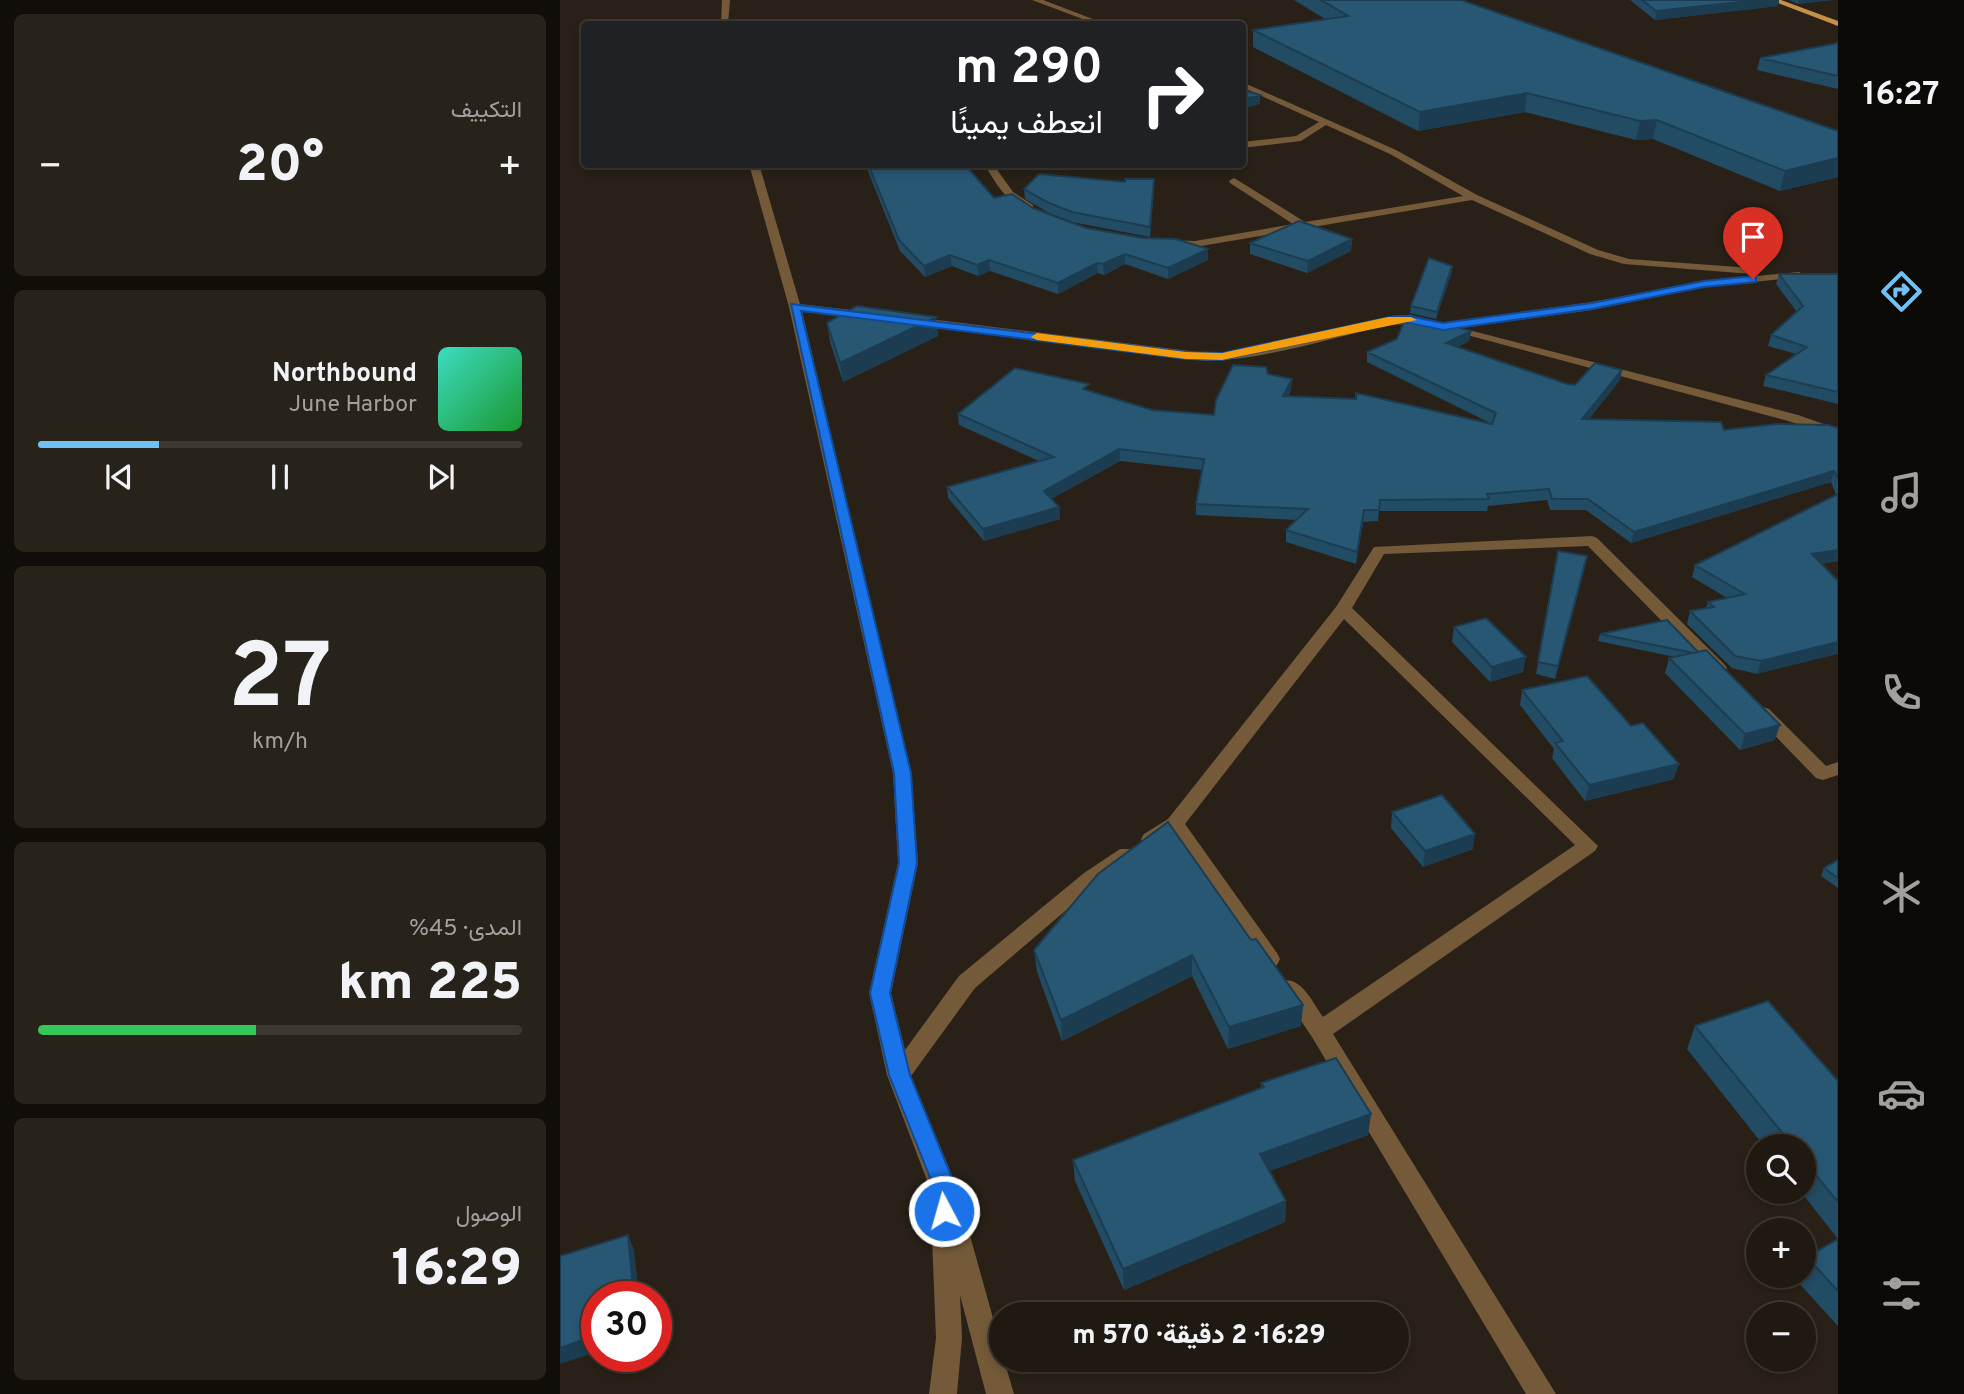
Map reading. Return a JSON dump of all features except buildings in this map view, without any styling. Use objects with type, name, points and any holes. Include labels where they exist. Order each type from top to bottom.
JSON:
[{"type":"main road","points":[[1774,0],[1838,24]]},
{"type":"street","points":[[725,21],[726,0]]},
{"type":"street","points":[[1037,0],[1094,21]]},
{"type":"street","points":[[1246,85],[1393,152],[1473,197],[1594,253],[1615,259],[1808,275],[1704,284],[1592,306],[1443,327]]},
{"type":"street","points":[[1246,145],[1285,143],[1298,139],[1325,122]]},
{"type":"street","points":[[755,168],[795,307],[902,773],[908,863],[880,993],[899,1075],[944,1185],[1000,1394]]},
{"type":"street","points":[[991,168],[1009,194],[1039,214]]},
{"type":"street","points":[[1234,181],[1303,226]]},
{"type":"street","points":[[1157,243],[1195,244],[1473,197]]},
{"type":"street","points":[[795,307],[876,317]]},
{"type":"street","points":[[903,320],[1206,357],[1236,356],[1409,319],[1793,418],[1838,433]]},
{"type":"street","points":[[899,1075],[967,982],[1091,878],[1175,824],[1343,609],[1379,550],[1592,541],[1727,677]]},
{"type":"street","points":[[1320,1031],[1588,846],[1343,609]]},
{"type":"street","points":[[1746,696],[1823,774],[1838,768]]},
{"type":"street","points":[[1175,824],[1320,1031],[1542,1394]]},
{"type":"street","points":[[943,1394],[949,1338],[944,1185]]},
{"type":"slow traffic","points":[[1037,337],[1222,357],[1388,321],[1411,320]]},
{"type":"route","points":[[944,1211],[944,1185],[899,1075],[880,993],[908,863],[902,773],[795,307],[1186,355],[1222,357],[1395,320],[1409,319],[1443,327],[1592,306],[1704,284],[1753,279]]}]
